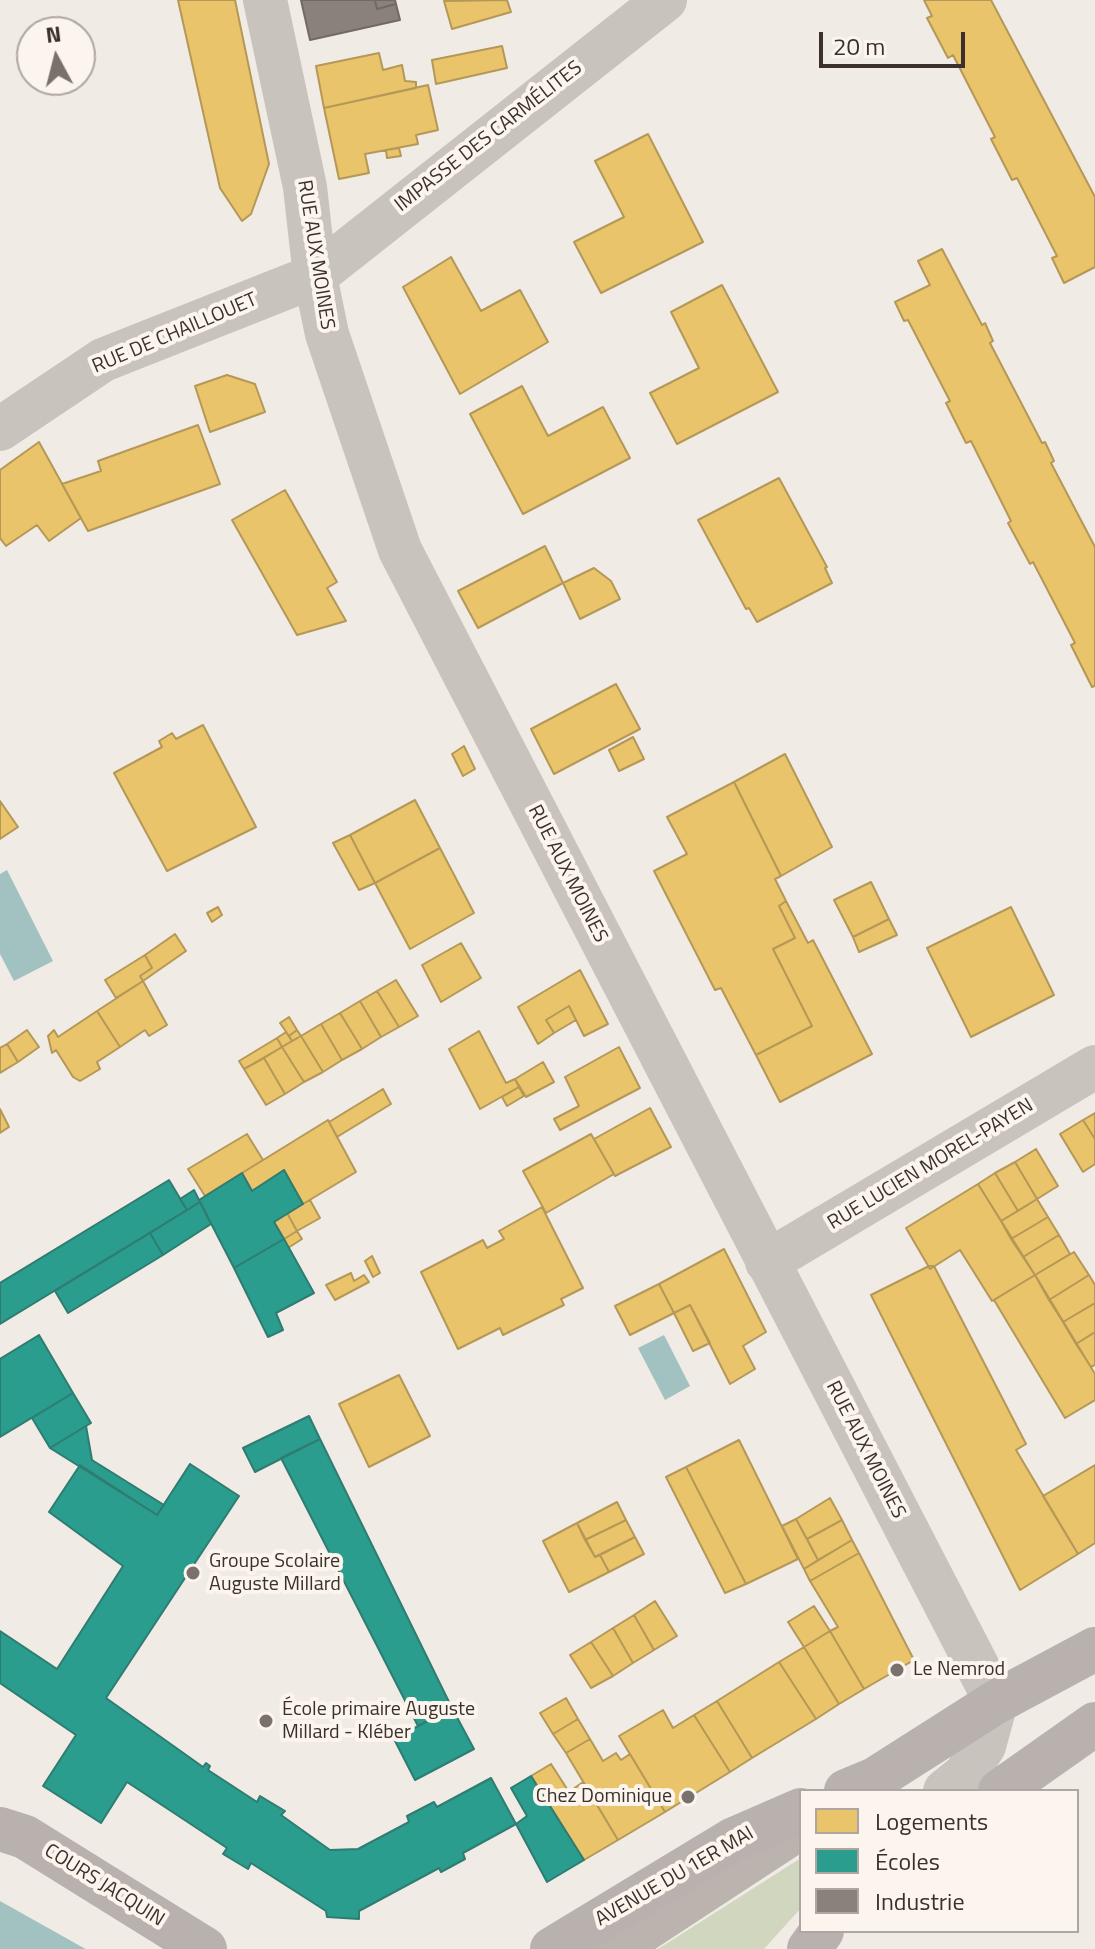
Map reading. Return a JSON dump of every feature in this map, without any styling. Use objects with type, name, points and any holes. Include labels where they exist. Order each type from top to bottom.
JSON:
[{"type":"main road","points":[[859,1787],[996,1702],[1095,1649]]},
{"type":"main road","points":[[1003,1789],[1095,1724]]},
{"type":"main road","name":"AVENUE DU 1ER MAI","points":[[552,1949],[732,1840],[799,1811]]},
{"type":"main road","name":"AVENUE DU 1ER MAI","points":[[615,1949],[799,1828]]},
{"type":"main road","name":"COURS JACQUIN","points":[[0,1829],[25,1837],[205,1949]]},
{"type":"street","name":"RUE AUX MOINES","points":[[265,0],[305,187],[315,276],[327,334],[400,550],[996,1702]]},
{"type":"street","name":"IMPASSE DES CARMÉLITES","points":[[315,276],[665,0]]},
{"type":"street","name":"RUE DE CHAILLOUET","points":[[0,429],[103,360],[315,276]]},
{"type":"street","name":"RUE LUCIEN MOREL-PAYEN","points":[[767,1262],[1095,1067]]},
{"type":"street","points":[[948,1789],[965,1775],[984,1746],[996,1702]]},
{"type":"green space","points":[[799,1859],[799,1910],[764,1949],[658,1949]]},
{"type":"water","points":[[7,870],[53,961],[14,981],[0,954],[0,874]]},
{"type":"water","points":[[664,1335],[690,1386],[665,1400],[638,1348]]},
{"type":"water","points":[[0,1901],[82,1947],[86,1949],[0,1949]]},
{"type":"building: Logements","points":[[178,0],[235,0],[269,164],[251,214],[242,221],[220,188]]},
{"type":"building: Logements","points":[[507,0],[511,12],[452,29],[444,1]]},
{"type":"building: Logements","points":[[924,0],[991,0],[1095,197],[1095,267],[1064,283],[1052,258],[1057,256],[1017,178],[1012,180],[991,139],[995,137],[953,55],[948,58],[927,18],[932,16]]},
{"type":"building: Logements","points":[[502,46],[507,68],[436,84],[432,60]]},
{"type":"building: Logements","points":[[379,53],[383,70],[402,65],[405,81],[416,82],[416,88],[324,108],[316,66]]},
{"type":"building: Logements","points":[[428,85],[438,130],[416,135],[418,144],[365,154],[369,173],[339,179],[324,108]]},
{"type":"building: Logements","points":[[648,134],[703,242],[601,293],[574,242],[624,217],[595,161]]},
{"type":"building: Logements","points":[[399,148],[401,156],[387,158],[386,150]]},
{"type":"building: Logements","points":[[942,249],[982,325],[985,323],[993,341],[990,343],[1042,443],[1045,442],[1054,461],[1051,463],[1095,547],[1095,686],[1092,687],[1071,645],[1075,643],[1033,562],[1030,564],[1008,523],[1011,521],[971,441],[966,443],[946,403],[950,401],[908,320],[904,321],[895,302],[930,285],[918,261]]},
{"type":"building: Logements","points":[[451,257],[481,311],[520,290],[548,342],[460,394],[403,287]]},
{"type":"building: Logements","points":[[722,285],[778,392],[677,444],[650,393],[699,368],[671,312]]},
{"type":"building: Logements","points":[[227,375],[255,384],[265,412],[210,432],[195,386]]},
{"type":"building: Logements","points":[[522,386],[548,436],[603,407],[630,458],[523,514],[470,414]]},
{"type":"building: Logements","points":[[198,425],[220,484],[88,531],[62,484],[101,471],[98,461]]},
{"type":"building: Logements","points":[[39,442],[81,518],[49,541],[37,525],[6,546],[0,538],[0,470]]},
{"type":"building: Logements","points":[[779,478],[827,567],[832,583],[757,622],[749,608],[746,609],[698,520]]},
{"type":"building: Logements","points":[[285,490],[337,582],[327,588],[346,621],[297,635],[232,520]]},
{"type":"building: Logements","points":[[545,546],[563,583],[478,628],[458,591]]},
{"type":"building: Logements","points":[[594,568],[611,581],[620,599],[580,619],[563,583]]},
{"type":"building: Logements","points":[[616,684],[640,729],[554,774],[531,729]]},
{"type":"building: Logements","points":[[203,725],[256,827],[167,871],[114,773],[162,747],[159,741],[172,733],[176,739]]},
{"type":"building: Logements","points":[[633,737],[644,759],[619,771],[609,750]]},
{"type":"building: Logements","points":[[464,746],[475,769],[463,776],[452,754]]},
{"type":"building: Logements","points":[[785,754],[832,847],[781,876],[734,782]]},
{"type":"building: Logements","points":[[734,782],[781,876],[775,879],[786,901],[779,906],[795,938],[773,949],[812,1026],[756,1055],[721,988],[715,990],[654,871],[687,854],[667,817]]},
{"type":"building: Logements","points":[[415,800],[440,848],[375,883],[350,835]]},
{"type":"building: Logements","points":[[0,801],[18,827],[0,839]]},
{"type":"building: Logements","points":[[350,835],[375,883],[359,890],[333,843]]},
{"type":"building: Logements","points":[[440,848],[474,913],[410,949],[375,883]]},
{"type":"building: Logements","points":[[871,882],[889,919],[853,937],[834,900]]},
{"type":"building: Logements","points":[[786,901],[808,943],[813,940],[872,1054],[780,1102],[756,1055],[812,1026],[773,949],[795,938],[779,906]]},
{"type":"building: Logements","points":[[218,907],[222,915],[212,922],[207,913]]},
{"type":"building: Logements","points":[[1011,907],[1054,995],[971,1037],[927,948]]},
{"type":"building: Logements","points":[[889,919],[897,935],[859,952],[853,937]]},
{"type":"building: Logements","points":[[175,934],[186,951],[143,981],[140,976],[152,968],[145,955]]},
{"type":"building: Logements","points":[[461,943],[481,978],[441,1002],[422,965]]},
{"type":"building: Logements","points":[[145,955],[152,968],[140,976],[143,981],[116,998],[105,980]]},
{"type":"building: Logements","points":[[580,970],[608,1024],[584,1036],[569,1006],[546,1020],[554,1033],[538,1044],[518,1007]]},
{"type":"building: Logements","points":[[396,980],[418,1016],[399,1027],[377,991]]},
{"type":"building: Logements","points":[[143,981],[167,1025],[149,1036],[145,1030],[120,1047],[97,1011]]},
{"type":"building: Logements","points":[[377,991],[399,1027],[381,1037],[360,1001]]},
{"type":"building: Logements","points":[[360,1001],[381,1037],[362,1049],[340,1013]]},
{"type":"building: Logements","points":[[569,1006],[576,1020],[554,1033],[546,1020]]},
{"type":"building: Logements","points":[[97,1011],[120,1047],[97,1062],[100,1069],[80,1081],[73,1077],[56,1050],[52,1053],[48,1036],[54,1030],[58,1037]]},
{"type":"building: Logements","points":[[340,1013],[362,1049],[342,1060],[321,1024]]},
{"type":"building: Logements","points":[[289,1017],[297,1030],[289,1036],[280,1023]]},
{"type":"building: Logements","points":[[321,1024],[342,1060],[323,1072],[301,1036]]},
{"type":"building: Logements","points":[[27,1030],[39,1047],[18,1062],[7,1044]]},
{"type":"building: Logements","points":[[297,1030],[301,1036],[292,1041],[289,1036]]},
{"type":"building: Logements","points":[[479,1031],[506,1083],[515,1079],[519,1087],[480,1109],[449,1049]]},
{"type":"building: Logements","points":[[286,1032],[292,1041],[282,1047],[277,1038]]},
{"type":"building: Logements","points":[[301,1036],[323,1072],[304,1082],[282,1047]]},
{"type":"building: Logements","points":[[277,1038],[282,1047],[244,1069],[239,1061]]},
{"type":"building: Logements","points":[[7,1044],[18,1062],[0,1073],[0,1048]]},
{"type":"building: Logements","points":[[282,1047],[304,1082],[285,1094],[264,1058]]},
{"type":"building: Logements","points":[[619,1047],[640,1088],[560,1130],[554,1119],[579,1106],[565,1077]]},
{"type":"building: Logements","points":[[264,1058],[285,1094],[266,1105],[244,1069]]},
{"type":"building: Logements","points":[[543,1062],[554,1082],[526,1097],[515,1079]]},
{"type":"building: Logements","points":[[519,1087],[524,1096],[507,1106],[502,1097]]},
{"type":"building: Logements","points":[[383,1089],[391,1104],[337,1137],[329,1122]]},
{"type":"building: Logements","points":[[650,1108],[671,1147],[615,1176],[594,1139]]},
{"type":"building: Logements","points":[[0,1109],[9,1127],[0,1133]]},
{"type":"building: Logements","points":[[1095,1113],[1095,1139],[1083,1120]]},
{"type":"building: Logements","points":[[328,1120],[356,1172],[303,1204],[284,1170],[252,1191],[242,1173]]},
{"type":"building: Logements","points":[[1083,1120],[1095,1139],[1095,1164],[1083,1172],[1060,1134]]},
{"type":"building: Logements","points":[[247,1134],[263,1160],[205,1196],[188,1169]]},
{"type":"building: Logements","points":[[591,1134],[614,1174],[546,1213],[523,1171]]},
{"type":"building: Logements","points":[[1036,1149],[1058,1186],[1037,1199],[1015,1162]]},
{"type":"building: Logements","points":[[1015,1162],[1037,1199],[1018,1211],[995,1173]]},
{"type":"building: Logements","points":[[995,1173],[1018,1211],[1001,1221],[978,1184]]},
{"type":"building: Logements","points":[[978,1184],[1035,1275],[992,1301],[960,1250],[930,1269],[906,1228]]},
{"type":"building: Logements","points":[[1037,1199],[1048,1217],[1011,1239],[1001,1221]]},
{"type":"building: Logements","points":[[310,1200],[320,1218],[297,1231],[287,1213]]},
{"type":"building: Logements","points":[[542,1207],[583,1288],[561,1299],[564,1305],[503,1335],[500,1328],[458,1349],[421,1272],[483,1240],[487,1248],[504,1239],[499,1231]]},
{"type":"building: Logements","points":[[287,1213],[297,1231],[284,1239],[274,1222]]},
{"type":"building: Logements","points":[[1048,1217],[1059,1235],[1023,1257],[1011,1239]]},
{"type":"building: Logements","points":[[297,1231],[302,1239],[288,1248],[284,1239]]},
{"type":"building: Logements","points":[[1059,1235],[1070,1254],[1035,1275],[1023,1257]]},
{"type":"building: Logements","points":[[724,1249],[766,1332],[743,1346],[755,1369],[730,1384],[690,1305],[674,1313],[659,1284]]},
{"type":"building: Logements","points":[[1074,1252],[1089,1275],[1049,1300],[1035,1275]]},
{"type":"building: Logements","points":[[372,1256],[380,1273],[373,1277],[365,1261]]},
{"type":"building: Logements","points":[[934,1266],[1026,1444],[1016,1450],[1078,1554],[1020,1590],[871,1295]]},
{"type":"building: Logements","points":[[351,1273],[354,1281],[364,1275],[369,1282],[335,1300],[326,1285]]},
{"type":"building: Logements","points":[[1035,1275],[1095,1374],[1095,1400],[1065,1418],[994,1300]]},
{"type":"building: Logements","points":[[1089,1275],[1095,1285],[1095,1303],[1063,1322],[1049,1300]]},
{"type":"building: Logements","points":[[659,1284],[674,1313],[630,1335],[615,1306]]},
{"type":"building: Logements","points":[[1095,1303],[1095,1332],[1076,1344],[1063,1322]]},
{"type":"building: Logements","points":[[690,1305],[710,1343],[693,1351],[674,1313]]},
{"type":"building: Logements","points":[[1095,1332],[1095,1365],[1091,1367],[1076,1344]]},
{"type":"building: Logements","points":[[399,1375],[430,1436],[369,1467],[339,1404]]},
{"type":"building: Logements","points":[[739,1440],[798,1559],[746,1584],[686,1467]]},
{"type":"building: Logements","points":[[1095,1465],[1095,1543],[1078,1554],[1043,1496]]},
{"type":"building: Logements","points":[[686,1467],[746,1584],[725,1593],[666,1477]]},
{"type":"building: Logements","points":[[830,1498],[842,1520],[807,1539],[796,1519]]},
{"type":"building: Logements","points":[[617,1502],[626,1520],[585,1540],[577,1523]]},
{"type":"building: Logements","points":[[796,1519],[818,1560],[804,1569],[782,1526]]},
{"type":"building: Logements","points":[[626,1520],[635,1537],[595,1557],[585,1540]]},
{"type":"building: Logements","points":[[842,1520],[852,1540],[818,1560],[807,1539]]},
{"type":"building: Logements","points":[[577,1523],[595,1557],[600,1555],[609,1572],[569,1592],[543,1541]]},
{"type":"building: Logements","points":[[635,1537],[644,1554],[609,1572],[600,1555]]},
{"type":"building: Logements","points":[[852,1540],[859,1553],[810,1581],[804,1569]]},
{"type":"building: Logements","points":[[859,1553],[914,1660],[864,1689],[830,1631],[838,1627],[810,1581]]},
{"type":"building: Logements","points":[[655,1601],[677,1636],[654,1650],[634,1615]]},
{"type":"building: Logements","points":[[814,1606],[830,1631],[804,1647],[788,1622]]},
{"type":"building: Logements","points":[[634,1615],[654,1650],[633,1663],[613,1628]]},
{"type":"building: Logements","points":[[613,1628],[633,1663],[613,1676],[591,1642]]},
{"type":"building: Logements","points":[[830,1631],[864,1689],[839,1704],[804,1647]]},
{"type":"building: Logements","points":[[591,1642],[613,1676],[591,1688],[570,1655]]},
{"type":"building: Logements","points":[[804,1647],[839,1704],[816,1719],[779,1662]]},
{"type":"building: Logements","points":[[779,1662],[816,1719],[752,1758],[717,1701]]},
{"type":"building: Logements","points":[[566,1698],[578,1719],[553,1734],[540,1713]]},
{"type":"building: Logements","points":[[717,1701],[752,1758],[730,1772],[694,1715]]},
{"type":"building: Logements","points":[[663,1710],[673,1728],[694,1715],[730,1772],[665,1812],[619,1736]]},
{"type":"building: Logements","points":[[578,1719],[590,1739],[566,1753],[553,1734]]},
{"type":"building: Logements","points":[[590,1739],[603,1761],[616,1753],[621,1760],[630,1754],[665,1812],[618,1840],[566,1753]]},
{"type":"building: Logements","points":[[551,1764],[569,1792],[583,1782],[618,1840],[584,1860],[531,1776]]},
{"type":"building: Écoles","points":[[284,1170],[303,1204],[274,1222],[284,1239],[234,1268],[199,1200],[242,1173],[252,1191]]},
{"type":"building: Écoles","points":[[169,1180],[187,1210],[0,1324],[0,1283]]},
{"type":"building: Écoles","points":[[194,1190],[200,1202],[187,1210],[180,1199]]},
{"type":"building: Écoles","points":[[200,1202],[211,1224],[163,1255],[150,1233]]},
{"type":"building: Écoles","points":[[150,1233],[163,1255],[68,1313],[55,1291]]},
{"type":"building: Écoles","points":[[284,1239],[314,1293],[276,1313],[283,1330],[268,1337],[234,1268]]},
{"type":"building: Écoles","points":[[39,1335],[73,1393],[0,1437],[0,1359]]},
{"type":"building: Écoles","points":[[73,1393],[91,1423],[50,1448],[32,1418]]},
{"type":"building: Écoles","points":[[309,1416],[320,1439],[255,1472],[243,1448]]},
{"type":"building: Écoles","points":[[86,1426],[92,1460],[164,1505],[157,1515],[50,1448]]},
{"type":"building: Écoles","points":[[320,1439],[452,1708],[418,1726],[281,1458]]},
{"type":"building: Écoles","points":[[190,1464],[239,1496],[106,1698],[203,1767],[206,1763],[210,1766],[208,1770],[257,1802],[260,1796],[285,1811],[281,1815],[330,1850],[358,1849],[409,1822],[407,1816],[434,1802],[437,1807],[491,1778],[516,1824],[463,1853],[465,1859],[441,1872],[439,1868],[359,1911],[359,1919],[327,1917],[326,1911],[251,1863],[248,1869],[223,1854],[227,1848],[127,1782],[101,1823],[43,1786],[76,1735],[0,1683],[0,1631],[57,1669],[123,1566],[49,1512],[80,1465],[157,1515]]},
{"type":"building: Écoles","points":[[452,1708],[474,1749],[415,1780],[394,1739]]},
{"type":"building: Écoles","points":[[531,1776],[584,1860],[547,1882],[516,1824],[527,1816],[511,1788]]},
{"type":"building: Industrie","points":[[301,0],[375,0],[377,9],[396,4],[400,20],[310,40]]},
{"type":"building: Industrie","points":[[375,0],[395,0],[396,4],[377,9]]},
{"type":"place","name":"Groupe Scolaire Auguste Millard","points":[[193,1573]]},
{"type":"place","name":"Le Nemrod","points":[[897,1670]]},
{"type":"place","name":"École primaire Auguste Millard - Kléber","points":[[266,1721]]},
{"type":"place","name":"Chez Dominique","points":[[688,1797]]}]
